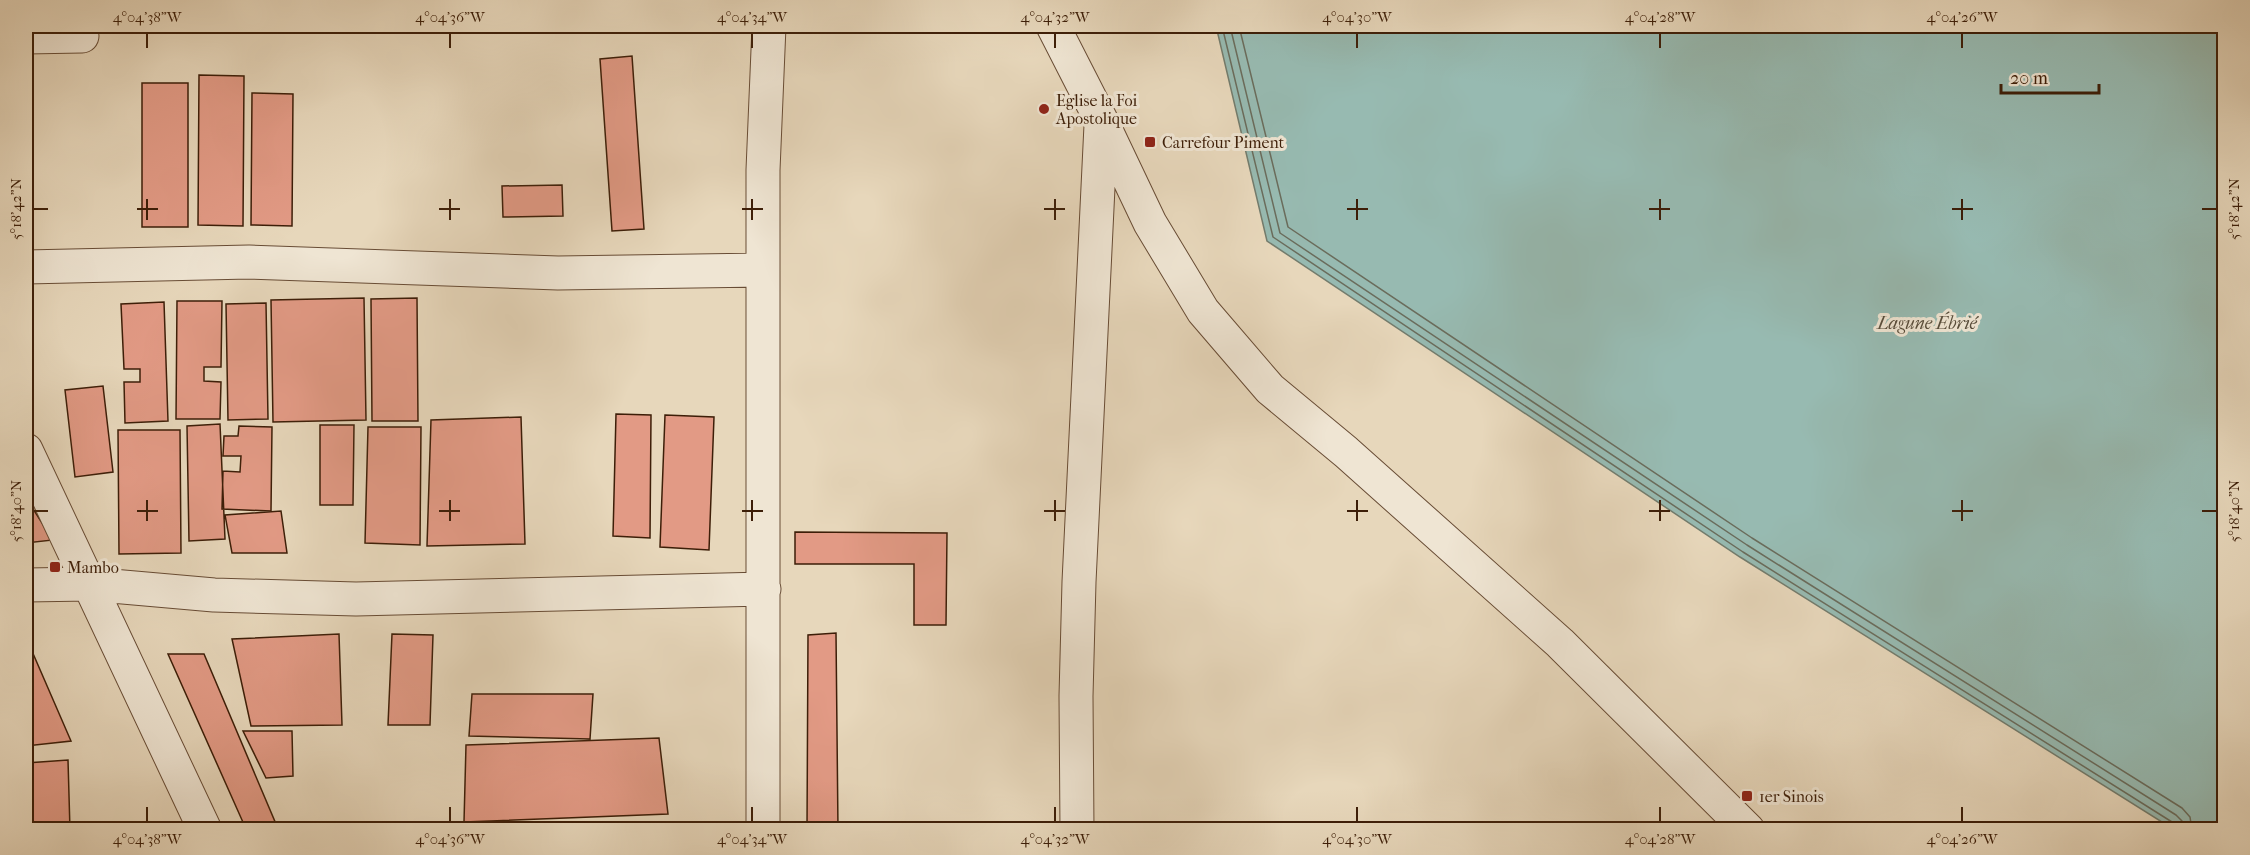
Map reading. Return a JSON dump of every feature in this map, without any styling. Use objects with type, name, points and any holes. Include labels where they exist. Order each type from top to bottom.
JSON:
[{"type":"street","points":[[763,830],[763,170],[769,26]]},
{"type":"street","points":[[1053,26],[1150,223],[1203,311],[1270,389],[1346,452],[1560,642],[1748,830]]},
{"type":"street","points":[[26,37],[82,36]]},
{"type":"street","points":[[1077,830],[1076,696],[1079,582],[1101,120]]},
{"type":"street","points":[[26,267],[249,262],[558,273],[763,270]]},
{"type":"street","points":[[26,450],[205,830]]},
{"type":"street","points":[[26,585],[89,584],[214,595],[356,598],[764,589]]},
{"type":"water","name":"Lagune Ébrié","points":[[1216,26],[2224,26],[2224,829],[2173,829],[1740,557],[1267,241]]},
{"type":"building","points":[[632,56],[644,229],[612,231],[600,59]]},
{"type":"building","points":[[199,75],[244,76],[243,226],[198,225]]},
{"type":"building","points":[[142,83],[188,83],[188,227],[142,227]]},
{"type":"building","points":[[252,93],[293,94],[292,226],[251,225]]},
{"type":"building","points":[[562,185],[563,216],[503,217],[502,186]]},
{"type":"building","points":[[364,298],[366,420],[273,422],[271,300]]},
{"type":"building","points":[[417,298],[418,421],[372,421],[371,299]]},
{"type":"building","points":[[177,301],[222,301],[221,367],[204,367],[204,381],[221,382],[220,419],[176,419]]},
{"type":"building","points":[[164,302],[168,421],[125,423],[124,382],[140,382],[140,369],[124,369],[121,304]]},
{"type":"building","points":[[266,303],[268,419],[228,420],[226,304]]},
{"type":"building","points":[[103,386],[113,472],[75,477],[65,390]]},
{"type":"building","points":[[616,414],[651,415],[650,538],[613,536]]},
{"type":"building","points":[[665,415],[714,417],[709,550],[660,547]]},
{"type":"building","points":[[521,417],[525,544],[427,546],[431,420]]},
{"type":"building","points":[[220,424],[225,539],[189,541],[187,426]]},
{"type":"building","points":[[320,425],[354,425],[353,505],[320,505]]},
{"type":"building","points":[[239,426],[272,427],[271,511],[222,509],[223,471],[240,472],[241,456],[223,456],[224,436],[238,436]]},
{"type":"building","points":[[368,427],[421,427],[420,545],[365,543]]},
{"type":"building","points":[[118,430],[180,430],[181,553],[119,554]]},
{"type":"building","points":[[26,498],[53,540],[26,543]]},
{"type":"building","points":[[281,511],[287,553],[232,553],[225,515]]},
{"type":"building","points":[[795,532],[947,533],[946,625],[914,625],[914,564],[795,564]]},
{"type":"building","points":[[836,633],[838,830],[807,830],[808,635]]},
{"type":"building","points":[[339,634],[342,725],[251,726],[232,639]]},
{"type":"building","points":[[392,634],[433,635],[430,725],[388,725]]},
{"type":"building","points":[[26,642],[28,642],[71,741],[26,746]]},
{"type":"building","points":[[168,654],[204,654],[276,824],[246,829]]},
{"type":"building","points":[[472,694],[593,694],[590,739],[469,736]]},
{"type":"building","points":[[243,731],[292,731],[293,776],[266,778]]},
{"type":"building","points":[[659,738],[668,814],[464,822],[466,745]]},
{"type":"building","points":[[68,760],[70,830],[26,830],[26,763]]},
{"type":"place","name":"Eglise la Foi Apostolique","points":[[1044,109]]},
{"type":"place","name":"Carrefour Piment","points":[[1150,142]]},
{"type":"place","name":"Mambo","points":[[55,567]]},
{"type":"place","name":"1er Sinois","points":[[1747,796]]}]
